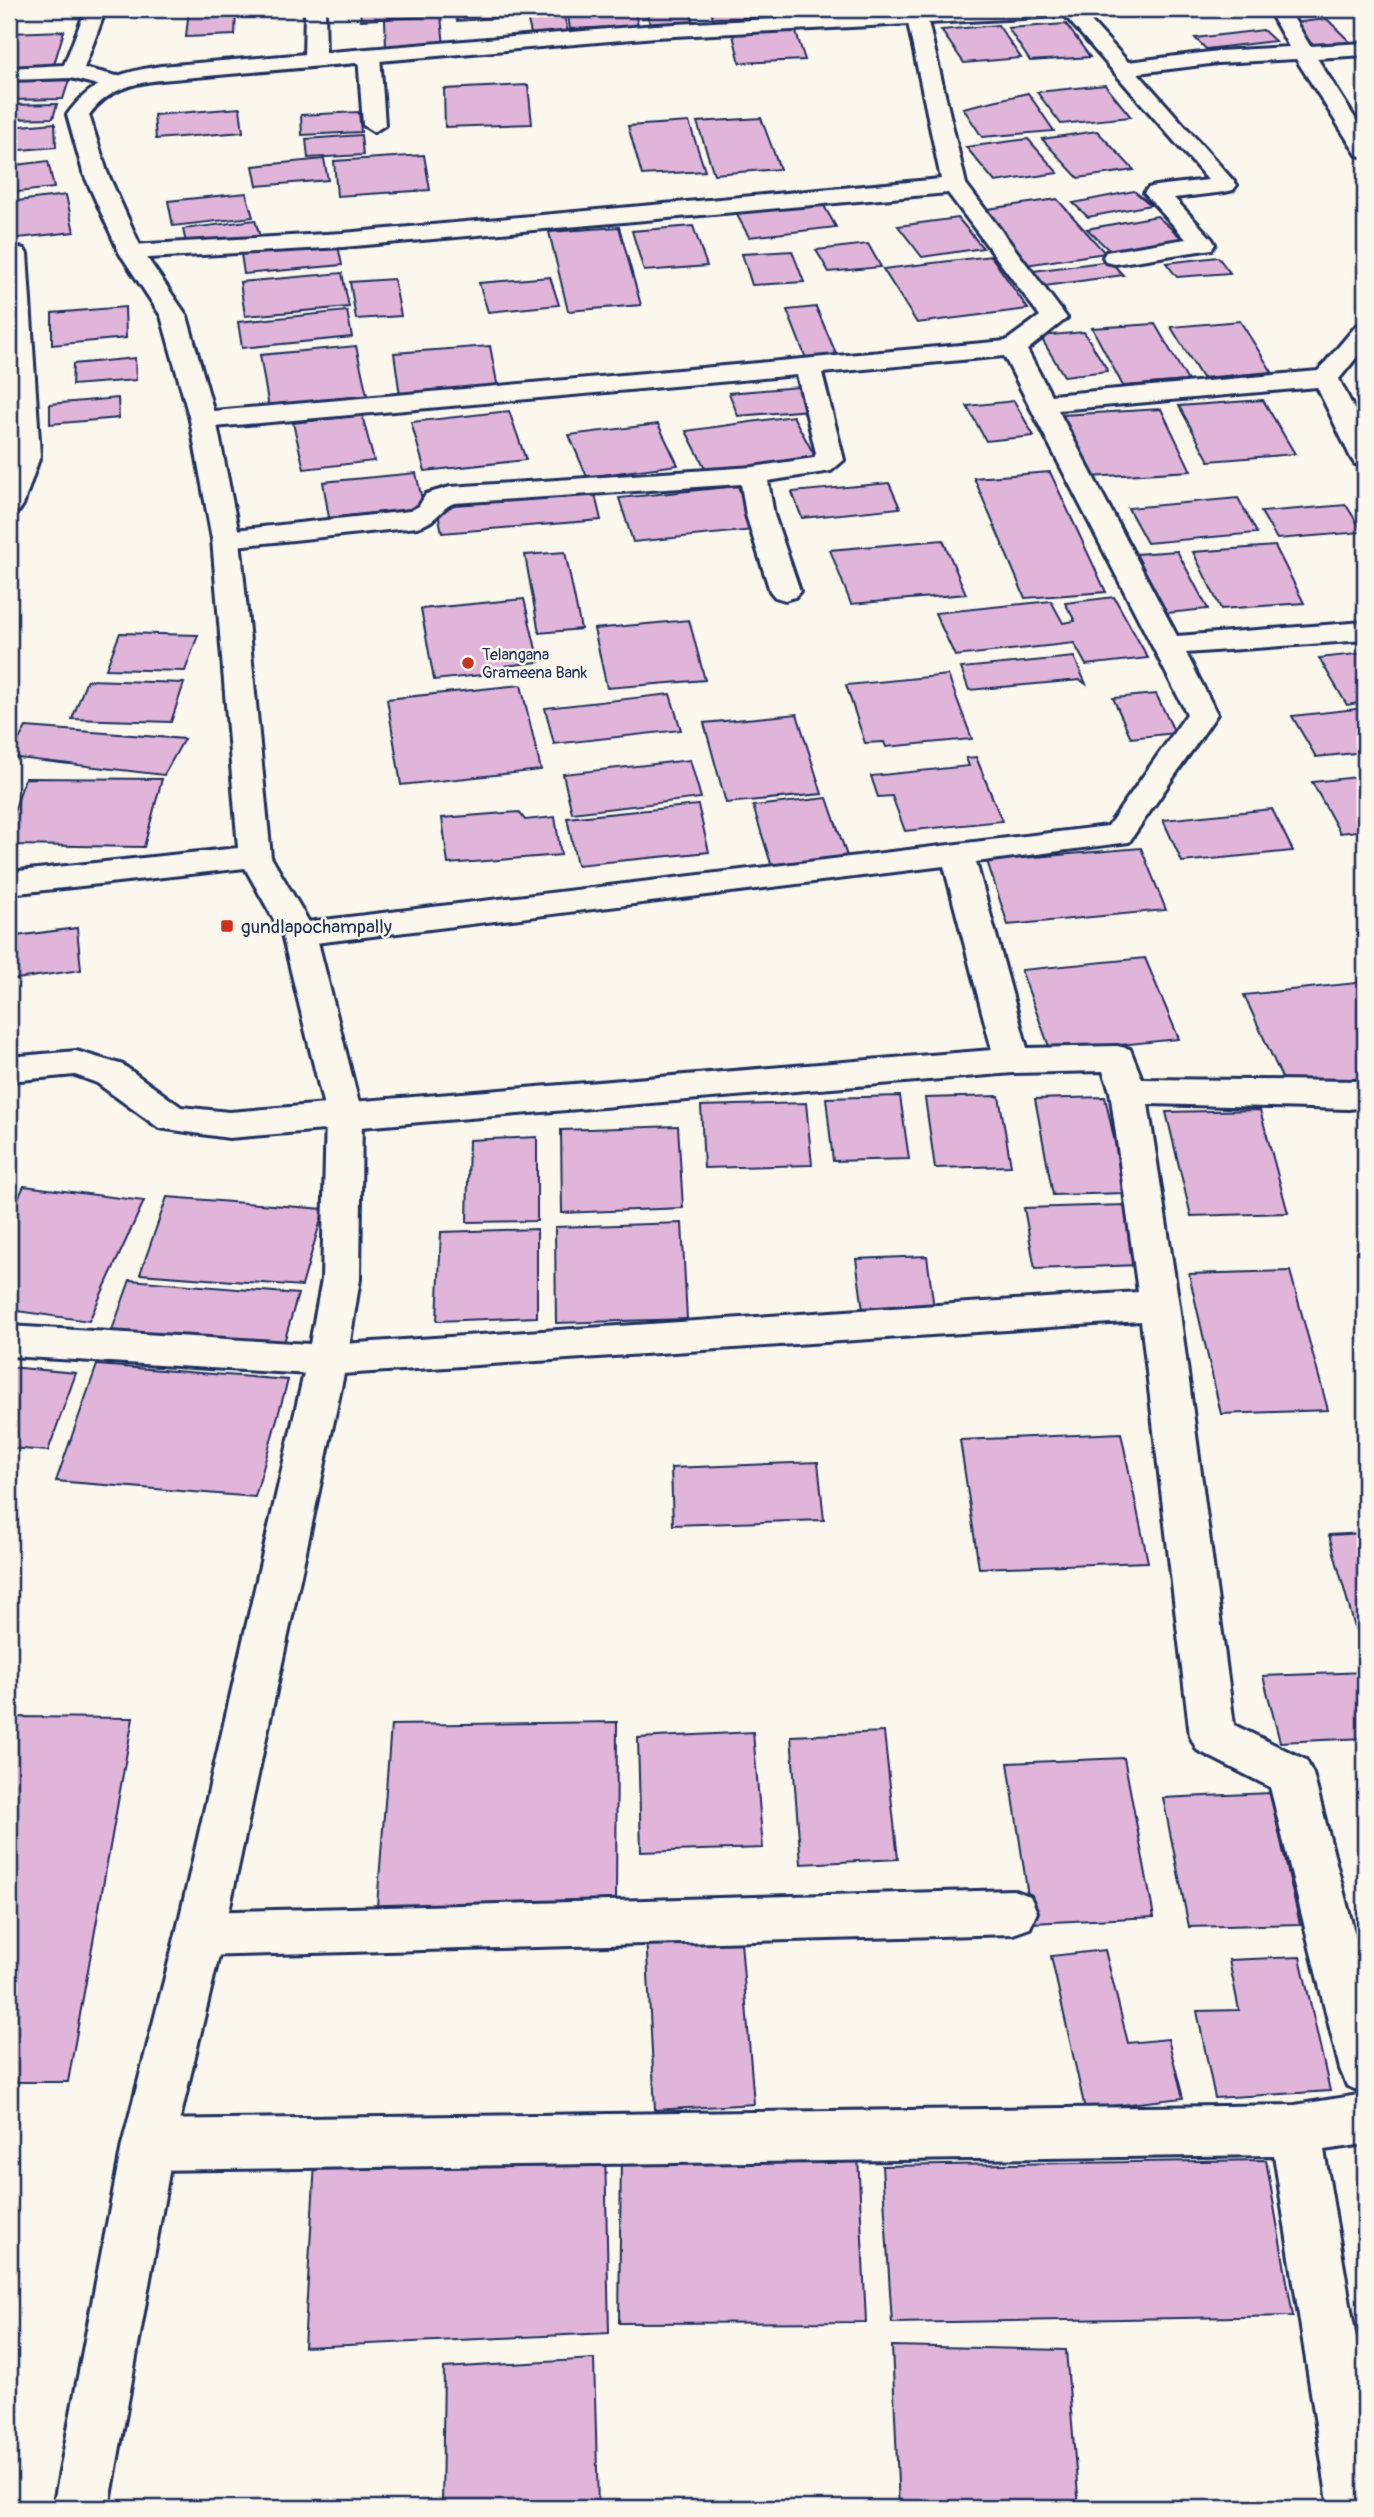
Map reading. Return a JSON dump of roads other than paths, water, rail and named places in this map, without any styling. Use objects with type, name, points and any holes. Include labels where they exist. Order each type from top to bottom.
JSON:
[{"type":"street","points":[[72,71],[96,9]]},
{"type":"street","points":[[315,9],[315,59]]},
{"type":"street","points":[[80,2508],[148,2145],[200,1934],[327,1360],[341,1279],[344,1115],[299,934],[255,857],[226,539],[203,420],[174,316],[131,253],[95,172],[78,115],[87,101],[113,82],[161,73],[656,31],[915,13],[1076,9],[1122,69],[1225,185],[1156,193],[1203,244],[1115,257]]},
{"type":"street","points":[[1278,9],[1365,150]]},
{"type":"street","points":[[203,420],[1013,348],[1054,318],[954,186],[915,13]]},
{"type":"street","points":[[1122,69],[1168,61],[1365,49]]},
{"type":"street","points":[[369,55],[374,125]]},
{"type":"street","points":[[9,74],[72,71],[113,82]]},
{"type":"street","points":[[131,253],[343,240],[954,186]]},
{"type":"street","points":[[9,505],[18,456],[15,254]]},
{"type":"street","points":[[1041,404],[1325,378],[1365,331]]},
{"type":"street","points":[[299,934],[957,852],[1118,835],[1202,714],[1013,348]]},
{"type":"street","points":[[226,539],[416,519],[430,511],[436,500],[450,495],[753,475],[821,466],[830,460],[808,368]]},
{"type":"street","points":[[1325,378],[1365,458]]},
{"type":"street","points":[[753,475],[760,515],[785,591]]},
{"type":"street","points":[[1166,646],[1365,631]]},
{"type":"street","points":[[957,852],[1013,1061]]},
{"type":"street","points":[[9,883],[255,857]]},
{"type":"street","points":[[9,1069],[76,1063],[110,1074],[173,1119],[229,1125],[1013,1061],[1117,1058],[1128,1091],[1159,1305],[1213,1736],[1290,1774],[1365,2068]]},
{"type":"street","points":[[1128,1091],[1349,1096],[1365,1094]]},
{"type":"street","points":[[9,1341],[327,1360],[1159,1305]]},
{"type":"street","points":[[200,1934],[1013,1912]]},
{"type":"street","points":[[148,2145],[1295,2130],[1365,2119]]},
{"type":"street","points":[[1295,2130],[1357,2508]]},
{"type":"place","name":"Telangana Grameena Bank","points":[[468,663]]},
{"type":"place","name":"gundlapochampally","points":[[227,926]]}]
